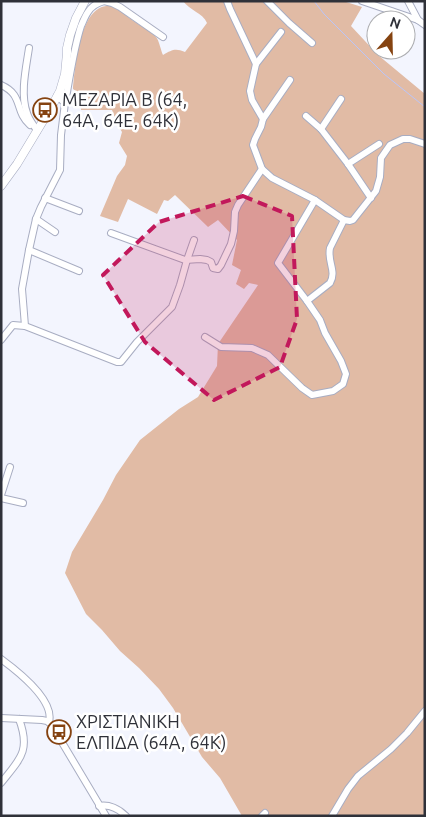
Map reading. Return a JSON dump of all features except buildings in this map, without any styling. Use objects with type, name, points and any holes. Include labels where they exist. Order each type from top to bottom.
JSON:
[{"type":"main road","points":[[1,186],[13,170],[57,96],[65,74],[67,48],[71,30],[84,1]]},
{"type":"street","points":[[25,326],[22,288],[29,250],[36,220],[60,170],[61,135],[65,103],[77,39],[87,12],[98,3],[104,1],[112,3],[163,37]]},
{"type":"street","points":[[227,1],[256,64]]},
{"type":"street","points":[[267,1],[289,24],[312,43]]},
{"type":"street","points":[[362,1],[387,10]]},
{"type":"street","points":[[408,1],[418,20],[425,26]]},
{"type":"street","points":[[263,119],[252,100],[250,91],[256,64],[281,32]]},
{"type":"street","points":[[29,48],[24,101],[29,119],[37,131]]},
{"type":"street","points":[[290,80],[263,119],[253,145],[262,170],[272,178],[315,200],[344,220],[353,220],[376,191],[380,177],[381,158],[390,145],[403,139],[410,139],[425,144]]},
{"type":"street","points":[[1,85],[12,91],[22,116],[37,131]]},
{"type":"street","points":[[57,96],[65,103]]},
{"type":"street","points":[[321,129],[341,99]]},
{"type":"street","points":[[306,116],[321,129],[371,198]]},
{"type":"street","points":[[348,164],[379,144]]},
{"type":"street","points":[[112,233],[187,260],[207,260],[211,262],[213,268],[217,269],[231,244],[235,212],[238,205],[262,170]]},
{"type":"street","points":[[45,198],[79,211]]},
{"type":"street","points":[[204,337],[222,347],[252,348],[268,355],[312,396],[333,390],[343,384],[346,374],[341,360],[325,333],[320,320],[308,301],[278,263],[315,200]]},
{"type":"street","points":[[36,220],[55,232]]},
{"type":"street","points":[[308,301],[330,283],[332,279],[334,274],[329,253],[330,248],[344,220]]},
{"type":"street","points":[[1,340],[12,325],[25,326],[121,362],[137,342],[172,307],[194,240]]},
{"type":"street","points":[[29,250],[79,271]]},
{"type":"street","points":[[10,467],[1,496],[23,503]]},
{"type":"street","points":[[1,659],[40,694],[47,708],[50,718],[49,722]]},
{"type":"street","points":[[332,816],[358,776],[391,749],[425,711]]},
{"type":"street","points":[[1,718],[49,722],[106,816]]},
{"type":"street","points":[[1,783],[17,764],[22,753],[24,737],[19,719]]},
{"type":"street","points":[[99,806],[111,806],[126,816]]},
{"type":"highlighted area","points":[[243,196],[292,216],[297,319],[280,367],[214,400],[145,342],[103,275],[159,222]]},
{"type":"shaded area","points":[[183,1],[343,1],[362,7],[351,26],[366,42],[366,60],[384,60],[425,94],[425,816],[242,816],[220,778],[202,757],[173,708],[159,689],[86,614],[65,573],[72,552],[116,475],[140,440],[179,409],[198,397],[217,366],[218,344],[258,285],[249,283],[244,289],[236,284],[241,270],[232,265],[237,240],[218,220],[208,227],[175,195],[168,201],[164,200],[157,214],[128,199],[118,222],[100,216],[117,176],[125,165],[127,156],[119,143],[122,132],[112,110],[81,110],[80,94],[73,89],[78,52],[86,24],[93,14],[102,7],[113,6],[154,35],[163,55],[174,50],[185,52],[207,23]]},
{"type":"waterway","points":[[314,1],[324,14],[384,74],[425,107]]},
{"type":"place","name":"ΜΕΖΑΡΙΑ B (64, 64Α, 64Ε, 64Κ)","points":[[45,110]]},
{"type":"place","name":"ΧΡΙΣΤΙΑΝΙΚΗ ΕΛΠΙΔΑ (64Α, 64Κ)","points":[[59,732]]}]
